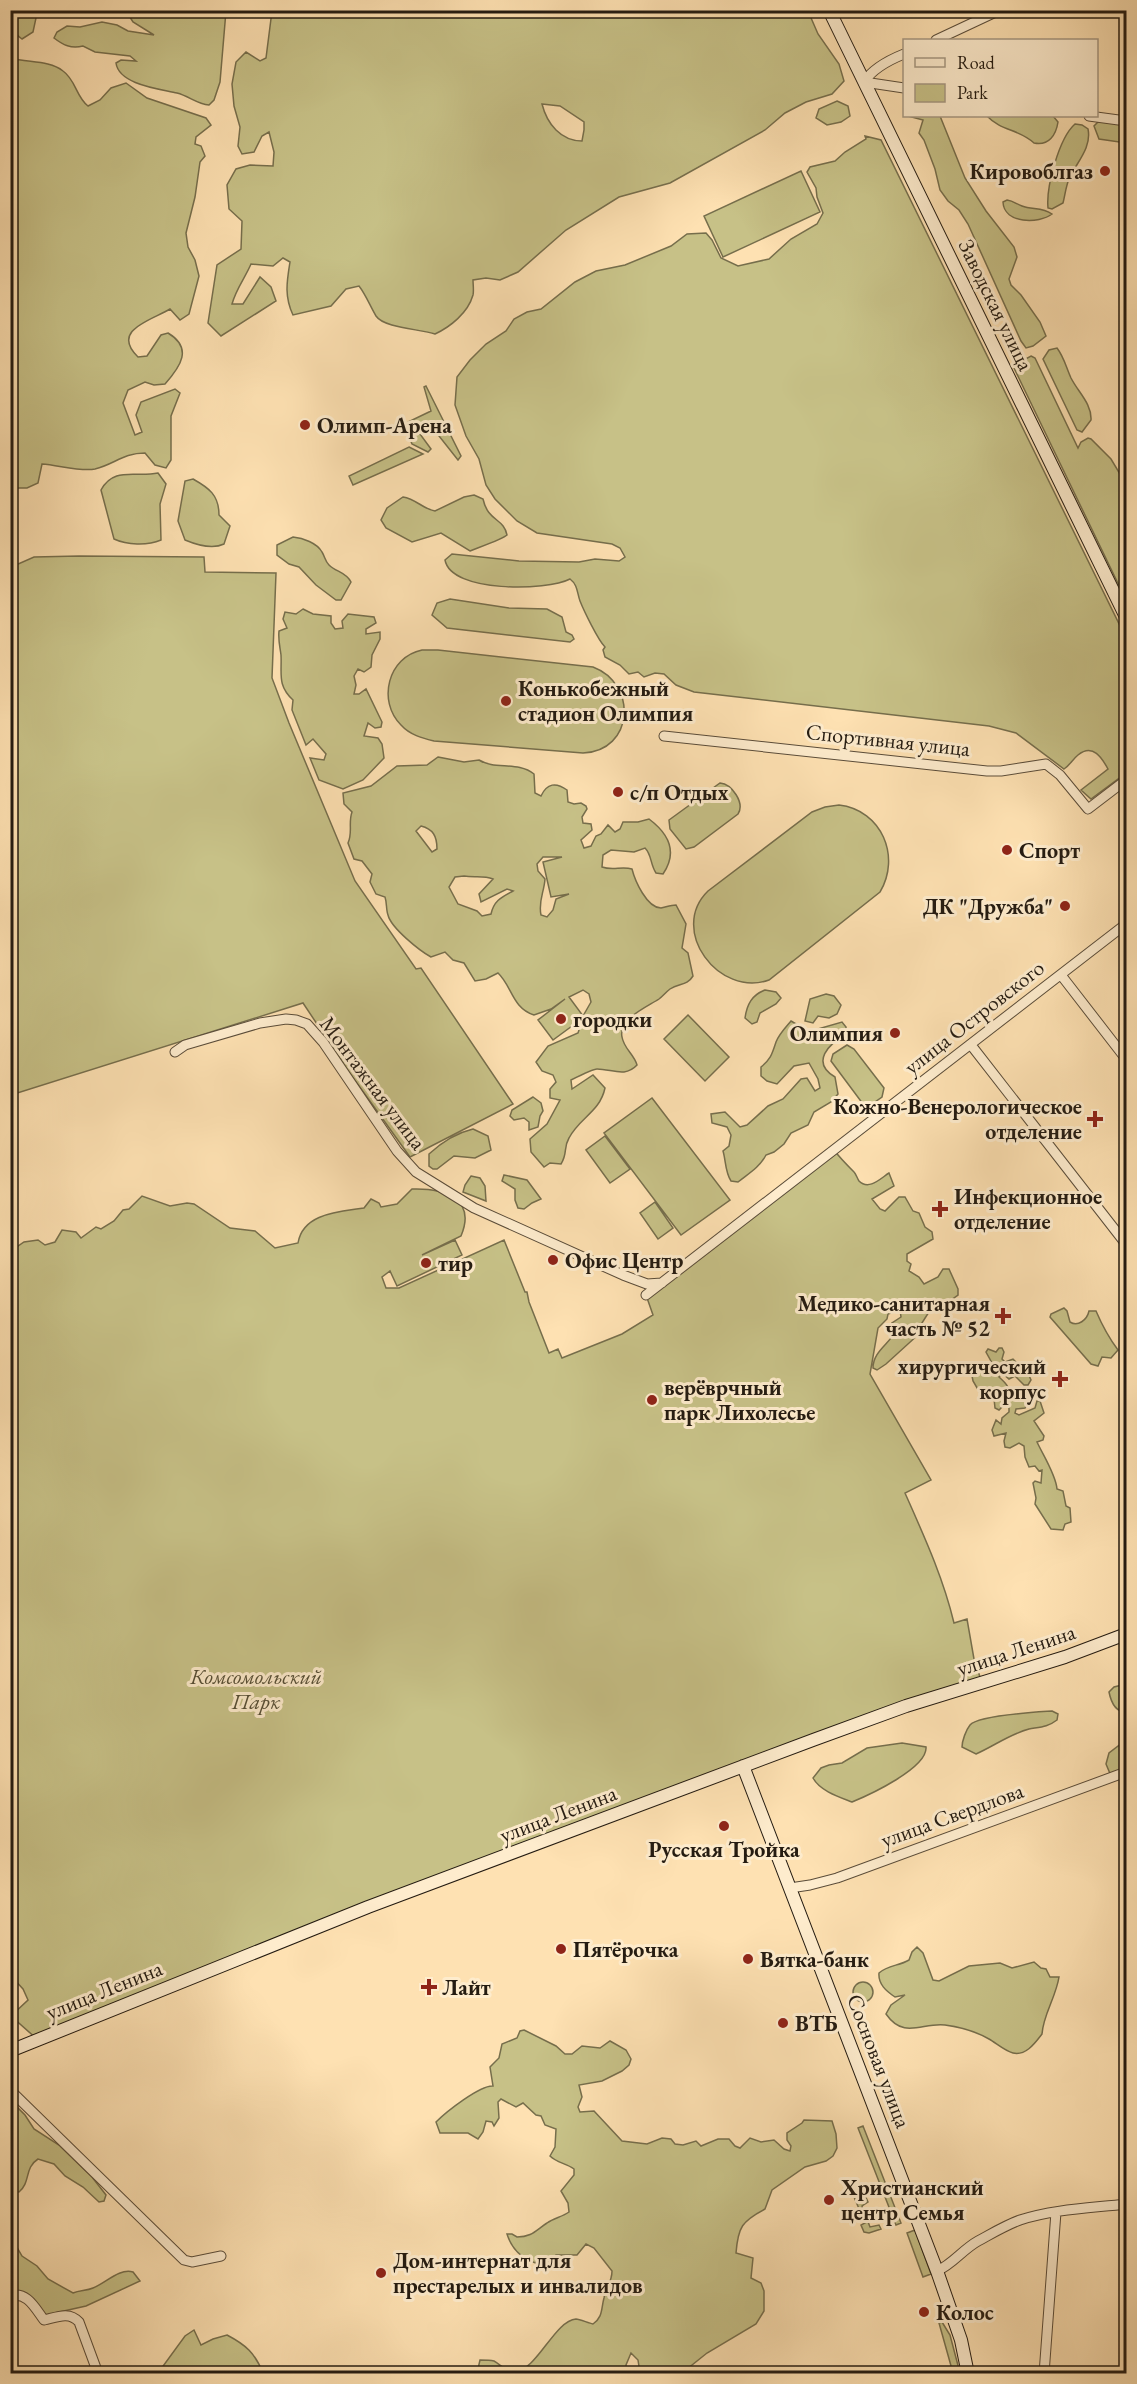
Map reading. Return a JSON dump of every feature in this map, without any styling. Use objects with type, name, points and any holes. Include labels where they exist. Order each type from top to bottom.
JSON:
[{"type":"main road","name":"Заводская улица","points":[[829,10],[1126,617]]},
{"type":"main road","name":"улица Ленина","points":[[10,2051],[368,1907],[743,1766],[878,1716],[1054,1660],[1126,1634]]},
{"type":"main road","name":"Сосновая улица","points":[[743,1766],[937,2271],[961,2340],[968,2373]]},
{"type":"street","points":[[938,39],[1000,10]]},
{"type":"street","points":[[903,55],[870,73],[864,82],[903,88]]},
{"type":"street","points":[[1096,117],[1126,121]]},
{"type":"street","name":"Спортивная улица","points":[[664,736],[987,771],[1046,764],[1068,784],[1088,809],[1126,780]]},
{"type":"street","name":"улица Островского","points":[[646,1295],[1126,924]]},
{"type":"street","points":[[1061,975],[1126,1059]]},
{"type":"street","name":"Монтажная улица","points":[[175,1052],[185,1045],[260,1023],[286,1019],[307,1024],[323,1042],[397,1151],[425,1179],[474,1208],[617,1272],[647,1284],[662,1283]]},
{"type":"street","points":[[971,1045],[1126,1244]]},
{"type":"street","name":"улица Свердлова","points":[[790,1888],[837,1878],[1126,1773]]},
{"type":"street","points":[[10,2090],[184,2260],[192,2262],[221,2256]]},
{"type":"street","points":[[937,2271],[949,2266],[957,2255],[976,2242],[1020,2220],[1056,2212],[1126,2204]]},
{"type":"street","points":[[1044,2373],[1056,2212]]},
{"type":"street","points":[[10,2296],[25,2297],[44,2320],[70,2315],[74,2317],[79,2322],[96,2368]]},
{"type":"green space","points":[[30,11],[36,18],[33,32],[22,39],[13,31],[11,25],[11,13]]},
{"type":"green space","points":[[126,11],[226,11],[220,82],[214,100],[209,105],[177,93],[151,88],[132,81],[119,70],[116,63],[121,60],[136,61],[130,56],[95,52],[83,46],[71,47],[54,38],[57,32],[67,26],[80,27],[102,22],[117,25],[128,31],[154,35],[133,22]]},
{"type":"green space","points":[[272,11],[808,11],[818,34],[839,64],[844,81],[832,94],[806,102],[785,113],[765,130],[670,183],[619,197],[566,230],[518,272],[500,280],[486,278],[473,280],[473,295],[467,308],[452,323],[435,334],[394,326],[380,320],[359,286],[346,289],[331,306],[293,315],[287,295],[290,262],[283,258],[273,266],[251,264],[232,304],[243,304],[260,277],[271,287],[276,301],[221,336],[208,323],[217,265],[241,249],[242,221],[229,209],[227,185],[236,169],[250,165],[273,166],[274,152],[269,132],[262,136],[254,152],[242,154],[238,146],[240,127],[234,106],[232,84],[236,62],[246,52],[260,61],[266,58]],"holes":[[[542,104],[560,106],[584,122],[582,141],[561,135],[547,118]]]},
{"type":"green space","points":[[11,58],[57,67],[67,75],[88,106],[100,100],[111,88],[126,83],[147,98],[206,118],[211,125],[196,137],[195,144],[201,146],[205,156],[200,162],[195,197],[186,233],[188,247],[195,260],[199,276],[189,314],[180,320],[170,309],[137,327],[131,333],[129,340],[131,348],[138,357],[147,356],[161,335],[168,333],[176,339],[182,351],[180,364],[165,384],[154,385],[145,382],[128,390],[123,403],[135,435],[142,432],[136,415],[141,402],[175,389],[180,393],[171,416],[171,460],[166,468],[155,465],[145,453],[137,453],[89,470],[42,464],[38,483],[27,488],[11,488]]},
{"type":"green space","points":[[837,101],[848,106],[850,116],[841,122],[827,125],[816,118],[819,109]]},
{"type":"green space","points":[[912,117],[940,117],[965,178],[986,211],[1014,247],[1017,257],[1009,279],[1011,285],[1040,322],[1046,336],[1033,346],[1026,348],[1021,341],[968,224],[959,210],[940,190],[935,169],[919,133],[923,120]]},
{"type":"green space","points":[[988,117],[1054,117],[1058,122],[1056,131],[1048,141],[1034,143]]},
{"type":"green space","points":[[1112,121],[1126,125],[1126,143],[1099,139],[1094,126],[1098,122]]},
{"type":"green space","points":[[1075,124],[1088,129],[1088,143],[1069,179],[1063,203],[1052,209],[1048,208],[1049,188],[1055,163],[1064,140]]},
{"type":"green space","points":[[865,136],[881,140],[1126,638],[1126,773],[1091,799],[1081,790],[1108,769],[1093,751],[1078,755],[1064,769],[1016,733],[989,726],[694,692],[676,685],[664,674],[655,673],[644,677],[638,672],[629,674],[620,665],[605,657],[603,650],[605,647],[591,625],[576,586],[570,579],[542,586],[481,584],[464,579],[451,571],[445,560],[452,554],[519,561],[579,562],[595,559],[619,561],[625,557],[620,548],[612,544],[537,533],[517,521],[495,499],[486,485],[479,459],[466,436],[455,405],[457,377],[486,344],[506,331],[514,319],[527,312],[541,309],[575,282],[596,271],[625,265],[671,246],[687,234],[706,233],[721,258],[738,266],[769,259],[791,239],[817,224],[823,213],[816,188],[807,172],[810,167],[835,161],[866,139]]},
{"type":"green space","points":[[801,171],[820,212],[723,257],[704,216]]},
{"type":"green space","points":[[1007,200],[1052,214],[1031,220],[1016,218],[1009,215],[1005,209],[1003,202]]},
{"type":"green space","points":[[1057,348],[1091,414],[1091,420],[1082,432],[1077,430],[1043,359],[1049,350]]},
{"type":"green space","points":[[1031,356],[1035,358],[1078,448],[1081,442],[1088,438],[1091,439],[1111,459],[1126,484],[1126,600],[1014,368],[1016,364]]},
{"type":"green space","points":[[426,386],[461,456],[458,460],[428,422],[417,430],[431,449],[428,452],[412,444],[406,429],[408,422],[431,411],[424,387]]},
{"type":"green space","points":[[409,447],[423,454],[353,485],[349,476]]},
{"type":"green space","points":[[158,473],[166,484],[160,504],[161,540],[137,544],[114,539],[101,490],[112,478],[119,475]]},
{"type":"green space","points":[[193,479],[212,493],[219,508],[219,515],[230,526],[224,544],[210,547],[185,540],[178,521],[185,481]]},
{"type":"green space","points":[[474,495],[483,499],[488,512],[503,525],[507,535],[470,551],[441,533],[412,542],[386,528],[381,520],[387,508],[403,497],[435,511],[464,497]]},
{"type":"green space","points":[[293,537],[317,546],[329,565],[349,579],[351,582],[341,600],[336,600],[316,585],[299,567],[289,564],[277,555],[277,545]]},
{"type":"green space","points":[[34,557],[204,557],[205,572],[276,573],[272,678],[355,881],[416,969],[421,968],[513,1104],[410,1157],[303,1003],[11,1095],[11,565]]},
{"type":"green space","points":[[450,599],[509,608],[547,609],[562,617],[566,632],[574,639],[570,642],[447,628],[432,615],[437,603]]},
{"type":"green space","points":[[303,609],[313,614],[331,616],[331,623],[335,629],[343,628],[342,621],[348,614],[374,617],[376,623],[366,629],[366,634],[380,632],[380,639],[372,655],[371,667],[364,672],[358,669],[354,676],[356,685],[354,694],[359,694],[366,689],[382,722],[381,727],[375,728],[368,723],[364,736],[378,738],[382,744],[384,758],[363,780],[343,789],[319,780],[310,758],[324,760],[326,754],[313,739],[306,745],[292,710],[293,700],[282,684],[279,631],[287,628],[283,619],[285,612],[296,614]]},
{"type":"green space","name":"Конькобежный стадион Олимпия","points":[[422,650],[593,667],[608,675],[618,687],[623,701],[624,716],[620,729],[612,741],[600,749],[583,753],[434,741],[416,736],[401,725],[394,715],[389,704],[388,693],[394,670],[401,661],[410,654]]},
{"type":"green space","points":[[438,757],[464,762],[479,760],[492,765],[514,766],[528,770],[534,774],[535,793],[541,796],[549,786],[563,787],[567,790],[568,802],[581,803],[586,806],[587,809],[582,817],[583,823],[591,824],[592,830],[581,840],[584,848],[591,846],[596,836],[601,834],[608,825],[615,832],[620,829],[623,822],[649,819],[662,831],[669,844],[670,858],[663,874],[656,873],[645,848],[634,852],[611,850],[603,855],[602,867],[632,869],[639,887],[651,904],[661,908],[676,905],[686,924],[682,948],[688,953],[693,976],[634,1014],[624,1025],[623,1041],[637,1065],[623,1072],[597,1069],[571,1080],[572,1089],[593,1075],[605,1088],[599,1103],[573,1131],[561,1164],[550,1163],[544,1167],[531,1152],[530,1139],[547,1124],[560,1100],[550,1098],[550,1089],[556,1082],[553,1075],[542,1071],[536,1062],[548,1046],[578,1033],[583,1018],[553,1040],[538,1020],[565,999],[551,1009],[534,1015],[521,1007],[498,973],[475,981],[464,963],[453,960],[445,952],[431,957],[420,950],[394,926],[387,913],[385,897],[376,894],[370,882],[372,874],[362,861],[354,859],[348,843],[352,812],[344,804],[343,793],[371,786],[397,766],[427,765]],"holes":[[[421,826],[431,831],[435,837],[437,849],[432,852],[416,831]],[[543,857],[562,857],[543,862],[551,897],[569,894],[556,899],[553,910],[547,917],[541,915],[540,910],[545,879],[538,871],[537,864]],[[455,877],[493,879],[479,894],[481,902],[507,889],[513,891],[496,902],[491,914],[482,916],[477,911],[458,904],[449,887]],[[583,990],[589,994],[591,1002],[583,1016],[569,997]]]},
{"type":"green space","points":[[720,783],[733,790],[739,800],[738,814],[694,847],[686,849],[670,829],[669,820]]},
{"type":"green space","points":[[839,805],[854,809],[866,816],[884,837],[888,850],[888,864],[886,878],[880,892],[769,980],[750,983],[733,979],[717,970],[705,957],[697,941],[694,924],[697,907],[708,891],[812,812]]},
{"type":"green space","points":[[765,990],[776,992],[781,998],[776,1004],[760,1013],[757,1022],[752,1024],[745,1018],[747,1008],[753,997]]},
{"type":"green space","points":[[826,994],[834,996],[841,1005],[837,1014],[829,1018],[818,1016],[813,1023],[805,1021],[810,999]]},
{"type":"green space","points":[[688,1015],[729,1057],[705,1081],[664,1039]]},
{"type":"green space","points":[[791,1021],[803,1031],[842,1022],[846,1027],[846,1034],[828,1048],[823,1059],[828,1071],[835,1077],[838,1094],[831,1102],[814,1112],[808,1125],[791,1133],[784,1144],[766,1155],[754,1170],[738,1182],[731,1181],[723,1151],[729,1146],[731,1135],[727,1127],[712,1123],[711,1114],[725,1112],[740,1127],[747,1125],[768,1106],[783,1099],[801,1079],[807,1078],[815,1091],[820,1088],[809,1063],[794,1066],[777,1084],[761,1076],[761,1067],[769,1059],[779,1036]]},
{"type":"green space","points":[[847,1045],[854,1049],[884,1088],[882,1097],[872,1104],[863,1104],[831,1061],[833,1054]]},
{"type":"green space","points":[[533,1097],[541,1103],[543,1111],[538,1127],[529,1130],[529,1122],[524,1118],[514,1120],[510,1116],[512,1110]]},
{"type":"green space","points":[[652,1098],[730,1200],[681,1235],[604,1133]]},
{"type":"green space","points":[[473,1129],[488,1136],[491,1150],[475,1158],[454,1156],[437,1169],[429,1166],[429,1154],[444,1142]]},
{"type":"green space","points":[[605,1136],[630,1169],[610,1183],[586,1150]]},
{"type":"green space","name":"Комсомольский Парк","points":[[834,1150],[863,1184],[875,1183],[889,1173],[894,1186],[872,1199],[880,1209],[885,1211],[899,1197],[905,1197],[913,1211],[919,1213],[925,1227],[932,1232],[933,1239],[907,1254],[907,1261],[911,1264],[909,1271],[919,1277],[924,1284],[938,1277],[943,1269],[949,1269],[958,1289],[958,1295],[951,1300],[934,1304],[920,1326],[919,1334],[877,1370],[873,1368],[876,1357],[897,1329],[892,1323],[901,1317],[900,1310],[888,1314],[887,1319],[878,1328],[870,1374],[931,1480],[905,1493],[939,1573],[954,1623],[967,1619],[974,1659],[982,1683],[906,1706],[38,2040],[11,2016],[28,2000],[23,1989],[11,1976],[11,1251],[24,1242],[38,1240],[45,1245],[55,1242],[62,1230],[76,1232],[81,1238],[96,1227],[101,1229],[114,1221],[123,1210],[129,1209],[142,1196],[170,1206],[194,1204],[230,1228],[255,1231],[275,1248],[298,1243],[301,1233],[314,1220],[333,1213],[364,1208],[371,1199],[379,1203],[381,1207],[397,1204],[412,1189],[435,1191],[445,1193],[461,1204],[465,1223],[461,1236],[422,1255],[455,1240],[462,1255],[397,1286],[390,1271],[382,1277],[386,1288],[399,1288],[504,1240],[525,1292],[527,1292],[549,1353],[558,1349],[562,1358],[622,1334],[653,1315],[646,1295]]},
{"type":"green space","points":[[504,1175],[527,1180],[541,1199],[524,1209],[518,1208],[515,1189],[502,1181]]},
{"type":"green space","points":[[471,1176],[480,1178],[485,1186],[486,1201],[463,1192]]},
{"type":"green space","points":[[655,1202],[673,1228],[658,1239],[640,1213]]},
{"type":"green space","points":[[1064,1308],[1070,1322],[1076,1324],[1084,1320],[1089,1311],[1096,1311],[1118,1350],[1111,1358],[1102,1357],[1098,1366],[1091,1364],[1050,1317],[1051,1314]]},
{"type":"green space","points":[[1002,1348],[1004,1352],[1002,1359],[1005,1362],[1013,1359],[1020,1366],[1017,1369],[1019,1373],[1028,1373],[1031,1380],[1028,1385],[1024,1385],[1015,1376],[1009,1379],[1002,1373],[999,1377],[1008,1386],[1010,1398],[1028,1390],[1032,1395],[1025,1408],[1016,1409],[1015,1413],[1019,1415],[1035,1408],[1037,1401],[1040,1401],[1044,1413],[1034,1421],[1044,1436],[1043,1440],[1037,1442],[1052,1471],[1057,1489],[1063,1491],[1066,1506],[1070,1508],[1071,1522],[1065,1524],[1063,1530],[1051,1529],[1035,1504],[1033,1483],[1035,1481],[1041,1483],[1042,1470],[1039,1471],[1035,1466],[1029,1467],[1024,1446],[1019,1443],[1010,1448],[1005,1447],[1006,1433],[994,1436],[992,1430],[996,1420],[1001,1424],[1002,1418],[1009,1412],[1009,1406],[1004,1405],[999,1410],[995,1408],[993,1389],[980,1393],[973,1381],[971,1371],[977,1371],[982,1365],[990,1366],[992,1363],[986,1352],[988,1349],[996,1352]]},
{"type":"green space","points":[[1126,1684],[1126,1712],[1122,1712],[1114,1706],[1109,1692],[1114,1687]]},
{"type":"green space","points":[[1052,1711],[1058,1714],[1054,1722],[1015,1734],[976,1754],[962,1747],[967,1730],[975,1722],[1009,1715]]},
{"type":"green space","points":[[1126,1740],[1126,1775],[1111,1776],[1106,1764],[1109,1753]]},
{"type":"green space","points":[[902,1743],[926,1747],[918,1763],[896,1780],[852,1802],[825,1790],[813,1778],[821,1768],[842,1763],[867,1748]]},
{"type":"green space","points":[[917,1947],[923,1953],[933,1980],[939,1981],[969,1966],[1000,1963],[1012,1968],[1034,1962],[1046,1969],[1050,1977],[1059,1977],[1042,2034],[1030,2048],[1018,2053],[1010,2052],[984,2036],[962,2028],[937,2025],[907,2028],[893,2022],[886,2014],[891,2005],[905,1995],[895,1997],[883,1987],[879,1973],[886,1968],[909,1960]]},
{"type":"green space","points":[[859,1982],[867,1982],[873,1988],[873,1996],[867,2002],[859,2002],[853,1996],[853,1988]]},
{"type":"green space","points":[[524,2030],[556,2046],[565,2054],[572,2054],[582,2046],[600,2048],[610,2041],[626,2050],[631,2059],[629,2065],[622,2071],[602,2081],[579,2085],[582,2097],[578,2107],[580,2112],[594,2111],[622,2141],[647,2144],[662,2138],[671,2139],[675,2144],[683,2145],[696,2141],[701,2146],[718,2139],[729,2139],[740,2148],[750,2138],[761,2142],[774,2140],[790,2151],[791,2146],[787,2140],[787,2133],[804,2120],[832,2121],[837,2148],[833,2156],[826,2161],[805,2167],[772,2190],[765,2209],[746,2221],[740,2231],[736,2253],[753,2258],[751,2278],[761,2283],[764,2291],[764,2311],[756,2324],[707,2353],[682,2373],[658,2373],[653,2369],[640,2373],[638,2360],[631,2353],[626,2365],[626,2373],[477,2373],[480,2360],[494,2361],[511,2372],[522,2370],[568,2322],[576,2319],[593,2324],[600,2316],[612,2275],[612,2271],[594,2248],[586,2244],[577,2255],[556,2255],[545,2265],[521,2256],[507,2234],[517,2237],[526,2236],[569,2212],[568,2203],[561,2191],[574,2175],[574,2169],[550,2156],[555,2147],[556,2129],[545,2125],[541,2116],[536,2115],[523,2103],[516,2107],[501,2099],[498,2102],[499,2118],[494,2126],[492,2122],[486,2121],[478,2139],[468,2133],[440,2133],[436,2122],[472,2094],[493,2086],[490,2067],[499,2058],[502,2044],[517,2038],[520,2031]]},
{"type":"green space","points":[[10,2100],[25,2115],[34,2129],[59,2145],[92,2177],[106,2195],[104,2201],[99,2202],[83,2187],[65,2176],[54,2164],[38,2159],[31,2167],[23,2188],[19,2192],[11,2191],[11,2179],[15,2174],[11,2153]]},
{"type":"green space","points":[[863,2126],[901,2223],[896,2225],[858,2128]]},
{"type":"green space","points":[[864,2193],[868,2202],[862,2206],[870,2227],[879,2225],[881,2229],[869,2233],[864,2232],[861,2225],[865,2223],[854,2197]]},
{"type":"green space","points":[[915,2230],[931,2274],[923,2277],[907,2233]]},
{"type":"green space","points":[[10,2235],[22,2256],[37,2266],[48,2279],[73,2293],[98,2286],[128,2271],[133,2272],[140,2281],[86,2306],[46,2315],[11,2293]]},
{"type":"green space","points":[[942,2322],[950,2335],[960,2373],[953,2373],[939,2323]]},
{"type":"green space","points":[[194,2330],[201,2345],[227,2335],[234,2339],[253,2355],[263,2373],[158,2373],[185,2336]]},
{"type":"place","name":"Кировоблгаз","points":[[1105,171]]},
{"type":"place","name":"Олимп-Арена","points":[[305,425]]},
{"type":"place","name":"Конькобежный стадион Олимпия","points":[[506,701]]},
{"type":"place","name":"с/п Отдых","points":[[618,792]]},
{"type":"place","name":"Спорт","points":[[1007,850]]},
{"type":"place","name":"ДК \"Дружба\"","points":[[1065,906]]},
{"type":"place","name":"городки","points":[[561,1019]]},
{"type":"place","name":"Олимпия","points":[[895,1033]]},
{"type":"place","name":"Кожно-Венерологическое отделение","points":[[1095,1119]]},
{"type":"place","name":"Инфекционное отделение","points":[[940,1209]]},
{"type":"place","name":"Офис Центр","points":[[553,1260]]},
{"type":"place","name":"тир","points":[[426,1263]]},
{"type":"place","name":"Медико-санитарная часть № 52","points":[[1003,1316]]},
{"type":"place","name":"хирургический корпус","points":[[1060,1379]]},
{"type":"place","name":"верёврчный парк Лихолесье","points":[[652,1400]]},
{"type":"place","name":"Русская Тройка","points":[[724,1826]]},
{"type":"place","name":"Пятёрочка","points":[[561,1949]]},
{"type":"place","name":"Вятка-банк","points":[[748,1959]]},
{"type":"place","name":"Лайт","points":[[429,1987]]},
{"type":"place","name":"ВТБ","points":[[783,2023]]},
{"type":"place","name":"Христианский центр Семья","points":[[829,2200]]},
{"type":"place","name":"Дом-интернат для престарелых и инвалидов","points":[[381,2273]]},
{"type":"place","name":"Колос","points":[[924,2312]]}]
